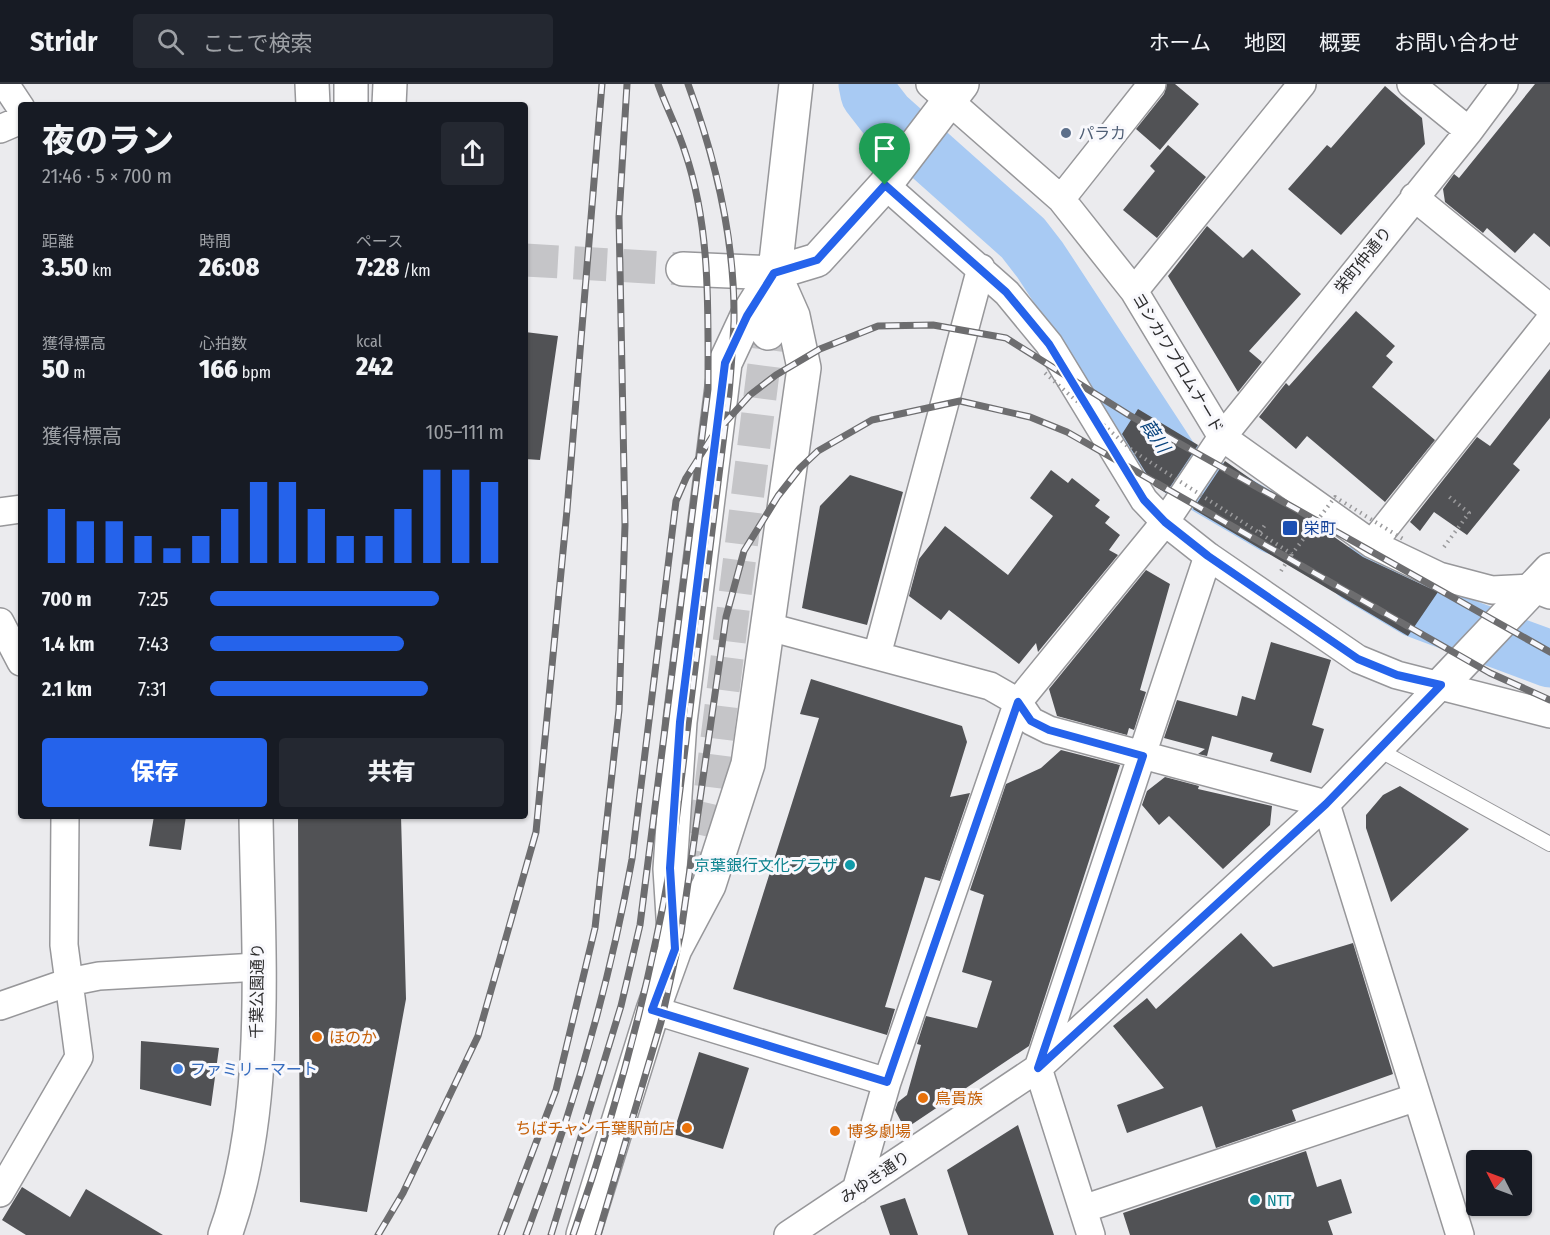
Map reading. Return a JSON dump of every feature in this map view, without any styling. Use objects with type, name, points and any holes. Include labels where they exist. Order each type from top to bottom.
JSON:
[{"type":"street","points":[[5,84],[18,104]]},
{"type":"street","points":[[312,84],[313,102]]},
{"type":"street","points":[[351,84],[351,102]]},
{"type":"street","points":[[389,102],[390,84]]},
{"type":"street","points":[[768,333],[796,84]]},
{"type":"street","points":[[1061,199],[1152,84]]},
{"type":"street","points":[[1134,291],[1302,84]]},
{"type":"street","points":[[1411,84],[1469,131]]},
{"type":"street","name":"栄町仲通り","points":[[1018,702],[1165,522],[1215,447],[1469,131],[1504,84]]},
{"type":"street","points":[[683,269],[774,273],[817,260],[885,185],[906,157],[943,98]]},
{"type":"street","name":"ヨシカワプロムナード","points":[[943,98],[1061,199],[1134,291],[1215,447],[1372,544],[1440,576],[1492,590],[1544,584]]},
{"type":"street","points":[[0,129],[18,121]]},
{"type":"street","points":[[885,185],[1006,292],[1049,344],[1144,500],[1165,522],[1208,556],[1358,659],[1397,675],[1550,714]]},
{"type":"street","points":[[1414,197],[1550,308]]},
{"type":"street","points":[[877,655],[981,268]]},
{"type":"street","points":[[583,1235],[652,1010],[675,949],[709,885],[748,764],[804,368],[794,316],[774,273]]},
{"type":"street","points":[[675,949],[670,868],[680,722],[725,363],[747,316],[774,273]]},
{"type":"street","points":[[1372,544],[1550,320]]},
{"type":"street","points":[[0,512],[18,509]]},
{"type":"street","points":[[1091,1235],[1038,1068],[1208,556]]},
{"type":"street","points":[[1441,685],[1502,620],[1544,584]]},
{"type":"street","points":[[768,627],[990,686],[1018,702],[1031,721],[1049,730],[1326,804],[1460,1235]]},
{"type":"street","name":"みゆき通り","points":[[788,1235],[1038,1068],[1326,804],[1441,685]]},
{"type":"street","points":[[856,1190],[887,1082],[1018,702]]},
{"type":"street","points":[[0,1193],[79,1057],[64,945],[65,819]]},
{"type":"street","name":"千葉公園通り","points":[[225,1235],[244,1163],[255,1088],[258,967],[256,819]]},
{"type":"street","points":[[0,1006],[69,982],[99,976],[258,967]]},
{"type":"street","points":[[652,1010],[887,1082]]},
{"type":"street","points":[[1083,1209],[1417,1097]]},
{"type":"lane","points":[[1379,750],[1550,844]]},
{"type":"path","points":[[1044,373],[1133,451],[1292,554],[1335,497],[1403,539],[1409,531]]},
{"type":"path","points":[[1440,489],[1469,513],[1442,550]]},
{"type":"path","points":[[1260,532],[1265,525]]},
{"type":"building","points":[[1167,84],[1175,84],[1199,104],[1160,150],[1136,129],[1164,94]]},
{"type":"building","points":[[1535,84],[1550,84],[1550,247],[1534,233],[1515,253],[1487,228],[1483,233],[1445,202],[1443,189],[1454,174],[1459,178]]},
{"type":"building","points":[[1385,86],[1422,118],[1425,144],[1341,235],[1288,189],[1327,145],[1331,148]]},
{"type":"building","points":[[1168,145],[1206,177],[1157,238],[1123,210],[1155,171],[1150,166]]},
{"type":"building","points":[[1207,226],[1243,258],[1252,249],[1301,294],[1249,351],[1262,362],[1238,392],[1168,276]]},
{"type":"building","points":[[1356,311],[1395,346],[1386,356],[1393,362],[1372,387],[1435,440],[1385,502],[1307,436],[1296,449],[1259,417],[1286,383],[1289,386]]},
{"type":"building","points":[[528,332],[558,336],[540,460],[528,459]]},
{"type":"building","points":[[1550,369],[1550,418],[1513,464],[1520,470],[1467,535],[1434,512],[1420,531],[1410,522],[1477,437],[1490,446]]},
{"type":"building","points":[[1138,409],[1198,445],[1166,493],[1154,486],[1122,434]]},
{"type":"building","points":[[1225,461],[1363,557],[1438,592],[1408,636],[1193,509]]},
{"type":"building","points":[[1051,470],[1068,483],[1072,478],[1100,500],[1095,506],[1110,517],[1105,523],[1120,535],[1109,550],[1118,555],[1038,652],[1036,643],[1019,664],[949,610],[941,620],[909,596],[919,559],[945,526],[1008,575],[1053,516],[1030,498]]},
{"type":"building","points":[[850,475],[903,492],[867,625],[802,608],[820,506]]},
{"type":"building","points":[[1146,570],[1170,584],[1140,690],[1146,692],[1134,730],[1129,728],[1127,735],[1057,716],[1049,689]]},
{"type":"building","points":[[1271,642],[1331,660],[1312,725],[1324,729],[1311,773],[1270,761],[1273,753],[1212,736],[1207,756],[1198,754],[1205,749],[1164,738],[1177,700],[1237,716],[1242,696],[1255,700]]},
{"type":"building","name":"京葉銀行文化プラザ","points":[[811,679],[962,726],[967,742],[950,797],[970,793],[940,881],[925,877],[885,1007],[895,1009],[887,1035],[733,989],[819,718],[800,714]]},
{"type":"building","points":[[1061,750],[1120,765],[1029,1046],[905,1129],[895,1110],[898,1102],[907,1095],[921,1045],[917,1044],[926,1016],[977,1028],[992,981],[962,972],[984,895],[970,890],[1006,784],[1041,768]]},
{"type":"building","points":[[1165,777],[1199,786],[1198,789],[1272,806],[1270,825],[1223,869],[1169,816],[1159,825],[1142,805],[1147,791]]},
{"type":"building","points":[[1400,786],[1469,829],[1391,902],[1366,828],[1366,815],[1383,795]]},
{"type":"building","points":[[154,819],[186,819],[181,850],[149,846]]},
{"type":"building","points":[[298,819],[401,819],[406,999],[367,1212],[300,1202]]},
{"type":"building","points":[[1241,933],[1273,967],[1353,943],[1393,1074],[1292,1110],[1296,1121],[1216,1148],[1202,1106],[1127,1133],[1117,1105],[1164,1088],[1113,1026],[1147,998],[1156,1009]]},
{"type":"building","name":"ファミリーマート","points":[[141,1041],[219,1048],[211,1106],[140,1089]]},
{"type":"building","points":[[699,1052],[749,1068],[723,1149],[673,1134]]},
{"type":"building","points":[[1018,1125],[1054,1235],[968,1235],[947,1170]]},
{"type":"building","name":"NTT","points":[[1306,1151],[1317,1187],[1341,1179],[1352,1213],[1328,1221],[1333,1235],[1130,1235],[1123,1213]]},
{"type":"building","points":[[22,1187],[70,1217],[86,1189],[163,1235],[26,1235],[2,1220]]},
{"type":"building","points":[[905,1198],[918,1235],[890,1235],[880,1206]]},
{"type":"waterway","name":"葭川","points":[[867,84],[869,94],[886,116],[1023,238],[1040,260],[1171,460],[1188,475],[1275,526]]},
{"type":"waterway","name":"葭川","points":[[1357,574],[1416,609],[1550,659]]},
{"type":"tunnel","points":[[528,260],[683,269]]},
{"type":"tunnel","points":[[673,929],[696,861],[709,802],[768,333]]},
{"type":"railway","points":[[378,1235],[403,1193],[478,1036],[536,832],[567,510],[602,84]]},
{"type":"railway","points":[[501,1235],[556,1090],[595,928],[619,710],[625,525],[619,217],[627,84]]},
{"type":"railway","points":[[551,1235],[621,1006],[640,925],[708,389],[706,270],[700,210],[685,152],[658,84]]},
{"type":"railway","points":[[573,1235],[630,1051],[671,862],[729,394],[734,321],[731,260],[715,171],[688,84]]},
{"type":"railway","points":[[526,1235],[559,1143],[588,1049],[623,907],[632,859],[676,501],[686,478],[712,437],[750,395],[776,375],[820,349],[878,326],[933,325],[1006,338],[1129,415],[1550,652]]},
{"type":"railway","points":[[598,1235],[661,1022],[681,932],[726,617],[744,551],[778,496],[800,468],[818,451],[872,420],[960,401],[1030,417],[1067,432],[1490,673],[1550,700]]},
{"type":"place","name":"パラカ","points":[[1066,133]]},
{"type":"place","name":"栄町","points":[[1290,528]]},
{"type":"place","name":"京葉銀行文化プラザ","points":[[850,865]]},
{"type":"place","name":"ほのか","points":[[317,1037]]},
{"type":"place","name":"ファミリーマート","points":[[178,1069]]},
{"type":"place","name":"鳥貴族","points":[[923,1098]]},
{"type":"place","name":"ちばチャン千葉駅前店","points":[[687,1128]]},
{"type":"place","name":"博多劇場","points":[[835,1131]]},
{"type":"place","name":"NTT","points":[[1255,1200]]},
{"type":"route","points":[[885,185],[1006,292],[1049,344],[1144,500],[1165,522],[1208,556],[1358,659],[1397,675],[1441,685],[1326,804],[1038,1068],[1143,756],[1049,730],[1031,721],[1018,702],[887,1082],[652,1010],[675,949],[670,868],[680,722],[725,363],[747,316],[774,273],[817,260],[885,185]]}]
